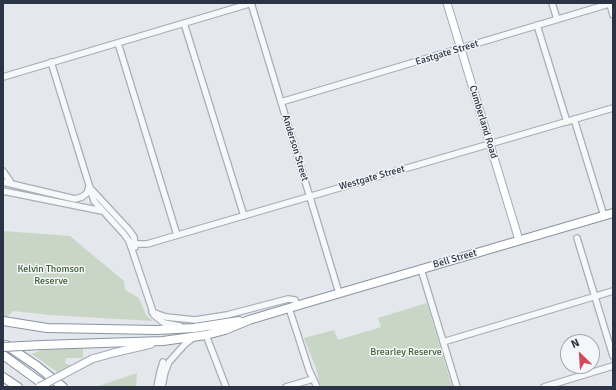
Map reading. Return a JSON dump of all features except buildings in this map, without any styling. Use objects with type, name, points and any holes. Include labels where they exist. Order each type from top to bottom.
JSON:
[{"type":"highway","name":"Bell Street","points":[[3,345],[163,341],[206,335],[225,330],[249,320],[339,293],[613,213]]},
{"type":"highway","name":"Bell Street","points":[[3,321],[33,326],[67,329],[157,330],[194,328],[249,320]]},
{"type":"highway","points":[[3,345],[37,366],[63,387]]},
{"type":"highway","points":[[3,355],[46,387]]},
{"type":"highway","points":[[3,377],[18,387]]},
{"type":"main road","name":"Cumberland Road","points":[[447,3],[518,240]]},
{"type":"main road","points":[[39,387],[92,359],[113,352],[163,341]]},
{"type":"street","points":[[3,77],[251,3]]},
{"type":"street","name":"Anderson Street","points":[[251,3],[339,293]]},
{"type":"street","points":[[552,3],[557,19]]},
{"type":"street","name":"Eastgate Street","points":[[281,102],[611,3]]},
{"type":"street","points":[[611,3],[613,15]]},
{"type":"street","points":[[184,23],[244,216]]},
{"type":"street","points":[[537,25],[567,122]]},
{"type":"street","points":[[118,43],[177,235]]},
{"type":"street","points":[[51,62],[94,201],[133,244]]},
{"type":"street","name":"Westgate Street","points":[[133,244],[147,244],[613,108]]},
{"type":"street","points":[[574,119],[604,216]]},
{"type":"street","points":[[3,171],[12,184]]},
{"type":"street","points":[[3,182],[78,198],[87,193],[89,189],[88,183]]},
{"type":"street","points":[[88,183],[94,193],[129,230],[134,238],[133,244],[136,258],[151,310],[155,317],[164,323],[194,328]]},
{"type":"street","points":[[3,191],[102,211]]},
{"type":"street","points":[[577,238],[613,356]]},
{"type":"street","points":[[421,269],[457,387]]},
{"type":"street","points":[[443,342],[613,291]]},
{"type":"street","points":[[151,310],[166,317],[195,320],[227,316],[288,299],[295,300],[298,306]]},
{"type":"street","points":[[289,308],[317,387]]},
{"type":"street","points":[[206,335],[226,387]]},
{"type":"street","points":[[162,387],[169,362],[185,344],[195,337]]},
{"type":"street","points":[[157,387],[163,362]]},
{"type":"street","points":[[544,387],[613,366]]},
{"type":"street","points":[[286,387],[313,379]]},
{"type":"green space","name":"Kelvin Thomson Reserve","points":[[3,231],[70,236],[124,281],[125,290],[139,298],[146,315],[153,321],[49,315],[13,311],[7,317],[3,316]]},
{"type":"green space","name":"Brearley Reserve","points":[[427,303],[452,387],[322,387],[304,338],[334,330],[338,340],[381,327],[378,318]]},
{"type":"green space","points":[[83,348],[83,358],[66,358],[65,363],[72,366],[57,372],[32,354],[42,350]]},
{"type":"green space","points":[[137,373],[136,387],[96,387]]}]
